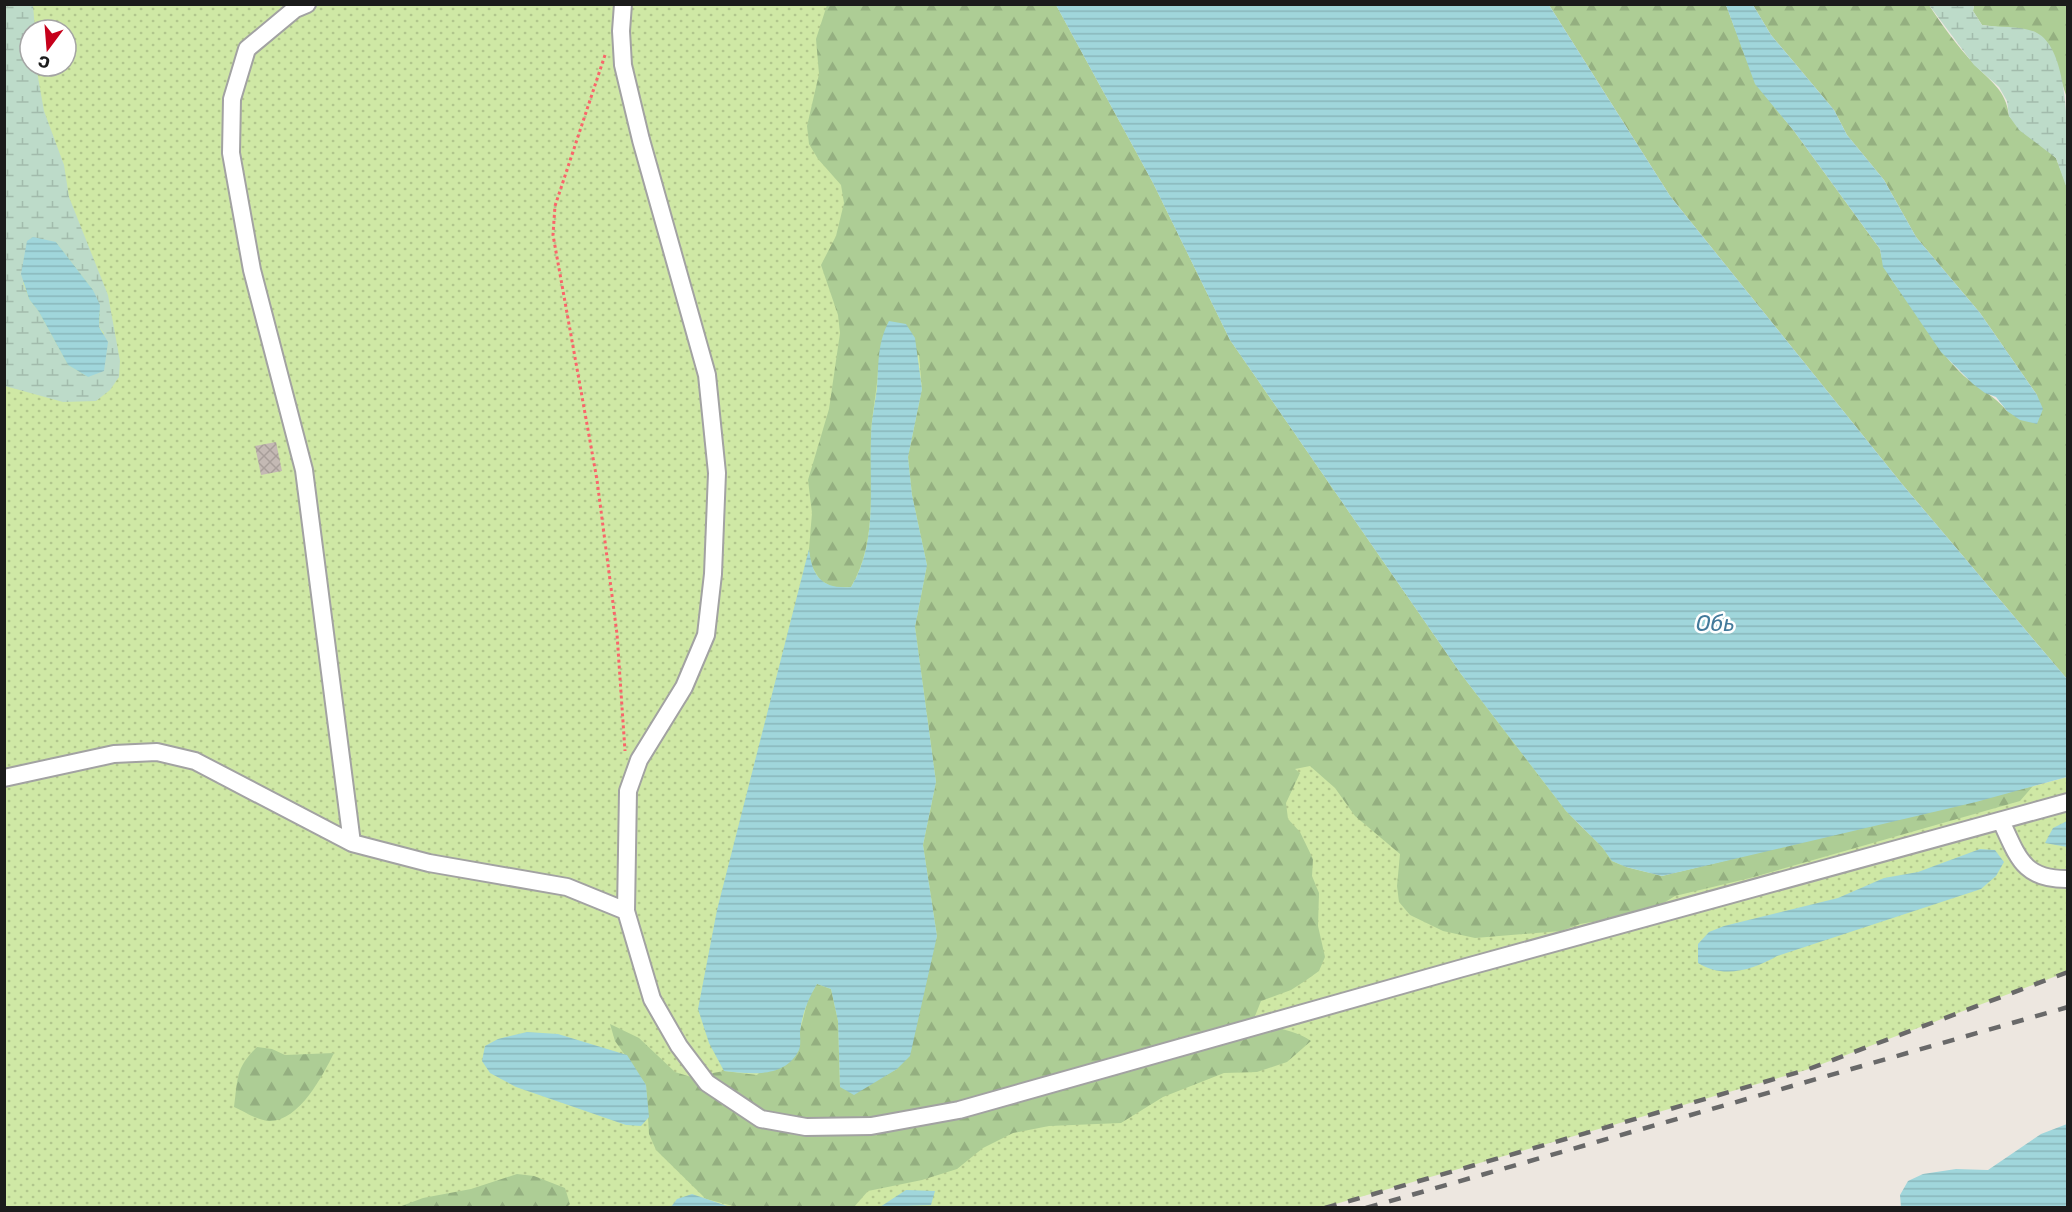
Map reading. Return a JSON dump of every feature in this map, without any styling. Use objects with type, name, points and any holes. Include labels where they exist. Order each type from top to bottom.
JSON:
[{"type":"street","points":[[307,4],[295,9],[247,49],[232,99],[231,153],[252,270],[304,470],[352,843]]},
{"type":"street","points":[[623,4],[621,31],[623,65],[641,140],[707,375],[717,473],[713,574],[706,635],[684,687],[639,760],[628,791],[626,911],[652,999],[679,1046],[707,1083],[761,1119],[806,1127],[871,1126],[959,1110],[2067,802]]},
{"type":"street","points":[[4,778],[114,754],[157,752],[195,761],[352,843],[429,863],[567,887],[626,911]]},
{"type":"street","points":[[2001,821],[2017,855],[2027,868],[2047,879],[2067,879]]},
{"type":"path","points":[[607,48],[555,206],[553,235],[597,480],[617,634],[625,757]]},
{"type":"green space","points":[[5,5],[1056,5],[1153,183],[1230,340],[1461,674],[1578,824],[1626,867],[1662,876],[1976,802],[2067,777],[2067,972],[1806,1070],[1325,1207],[5,1207]]},
{"type":"green space","points":[[5,5],[33,5],[34,18],[18,18],[18,78],[38,78],[44,111],[64,165],[69,197],[108,295],[120,361],[119,377],[110,390],[96,401],[63,402],[5,386]],"holes":[[[56,242],[93,290],[100,313],[99,327],[104,333],[88,377],[68,365],[39,312],[29,299],[23,283]]]},
{"type":"green space","points":[[827,5],[1056,5],[1153,183],[1230,340],[1461,674],[1566,811],[1602,847],[1612,861],[1662,876],[2033,786],[2020,801],[1750,878],[1675,896],[1662,904],[1631,915],[1580,924],[1561,931],[1475,938],[1443,931],[1410,915],[1399,902],[1397,886],[1400,854],[1355,816],[1335,788],[1310,766],[1295,769],[1300,773],[1286,803],[1288,819],[1300,832],[1313,859],[1312,876],[1319,893],[1318,926],[1325,957],[1319,971],[1305,981],[1291,990],[1261,1001],[1255,1016],[1311,1041],[1287,1062],[1257,1072],[1224,1073],[1163,1097],[1121,1123],[1049,1126],[1013,1133],[983,1148],[957,1169],[922,1180],[868,1191],[854,1207],[741,1208],[706,1199],[656,1150],[649,1134],[646,1085],[615,1041],[610,1024],[639,1038],[675,1072],[691,1077],[724,1071],[757,1075],[800,1031],[808,999],[817,984],[831,989],[838,1021],[840,1087],[882,1077],[897,1069],[937,936],[923,845],[936,782],[915,627],[927,565],[912,495],[908,457],[922,389],[919,355],[878,370],[871,430],[871,496],[868,534],[865,552],[851,587],[834,588],[820,580],[811,565],[809,549],[812,513],[808,480],[829,409],[840,333],[838,315],[821,265],[836,236],[844,203],[841,185],[818,159],[809,144],[807,126],[819,74],[816,39]]},
{"type":"green space","points":[[1549,5],[1726,5],[1756,84],[1794,131],[1880,249],[1882,259],[1894,283],[1944,354],[1964,376],[2007,411],[2037,395],[1980,313],[1916,237],[1884,180],[1847,135],[1834,110],[1771,35],[1753,5],[1929,5],[1962,50],[2001,93],[2005,99],[2009,116],[2056,158],[2068,189],[2067,679],[1902,484],[1670,196]]},
{"type":"green space","points":[[1929,5],[1974,5],[1973,11],[1982,25],[2031,30],[2048,43],[2057,60],[2066,104],[2067,189],[2056,158],[2019,130],[2009,116],[2007,101],[1999,87],[1974,65]]},
{"type":"green space","points":[[1974,5],[2067,5],[2067,98],[2059,74],[2035,32],[1982,25],[1973,11]]},
{"type":"green space","points":[[257,1047],[272,1049],[285,1055],[334,1053],[317,1084],[300,1106],[280,1119],[269,1121],[234,1107],[241,1068]]},
{"type":"green space","points":[[517,1174],[534,1176],[565,1188],[570,1204],[566,1208],[399,1207],[423,1198],[471,1189]]},
{"type":"water","name":"Обь","points":[[1056,5],[1549,5],[1670,196],[1902,484],[2067,679],[2067,777],[1976,802],[1662,876],[1612,861],[1602,847],[1566,811],[1461,674],[1230,340],[1153,183]]},
{"type":"water","points":[[1726,5],[1753,5],[1771,35],[1834,110],[1847,135],[1884,180],[1916,237],[1980,313],[2037,395],[2043,409],[2037,424],[2020,420],[2007,411],[1996,397],[1985,393],[1973,384],[1941,352],[1883,267],[1880,249],[1794,131],[1755,84]]},
{"type":"water","points":[[33,237],[56,242],[93,290],[100,305],[99,327],[108,342],[104,371],[88,377],[68,365],[39,312],[29,299],[21,274],[27,241]]},
{"type":"water","points":[[889,321],[906,324],[915,338],[922,389],[908,457],[912,495],[927,565],[915,627],[936,782],[923,845],[937,936],[910,1056],[897,1069],[854,1095],[840,1087],[838,1021],[831,989],[817,984],[804,1013],[799,1050],[785,1066],[766,1072],[724,1071],[709,1043],[698,1009],[717,910],[809,549],[810,559],[820,579],[833,586],[841,587],[851,587],[860,570],[865,552],[869,533],[872,425],[880,345]]},
{"type":"water","points":[[2067,821],[2067,847],[2045,843],[2053,828]]},
{"type":"water","points":[[1980,849],[1995,850],[2004,862],[1996,876],[1981,889],[1777,956],[1748,969],[1718,971],[1698,963],[1698,944],[1709,932],[1724,926],[1838,898],[1884,878],[1918,872]]},
{"type":"water","points":[[527,1032],[558,1034],[627,1055],[646,1085],[649,1117],[641,1126],[626,1125],[516,1087],[490,1073],[482,1061],[485,1046],[498,1039]]},
{"type":"water","points":[[2067,1124],[2067,1207],[1901,1207],[1900,1195],[1908,1181],[1923,1174],[1956,1169],[1988,1170],[2041,1134]]},
{"type":"water","points":[[906,1190],[935,1191],[931,1205],[880,1207]]},
{"type":"water","points":[[692,1194],[730,1207],[671,1207],[677,1199]]},
{"type":"building","points":[[276,442],[282,471],[261,475],[255,446]]},
{"type":"railway","points":[[1325,1208],[1806,1070],[2068,972]]},
{"type":"railway","points":[[1366,1208],[2068,1007]]}]
